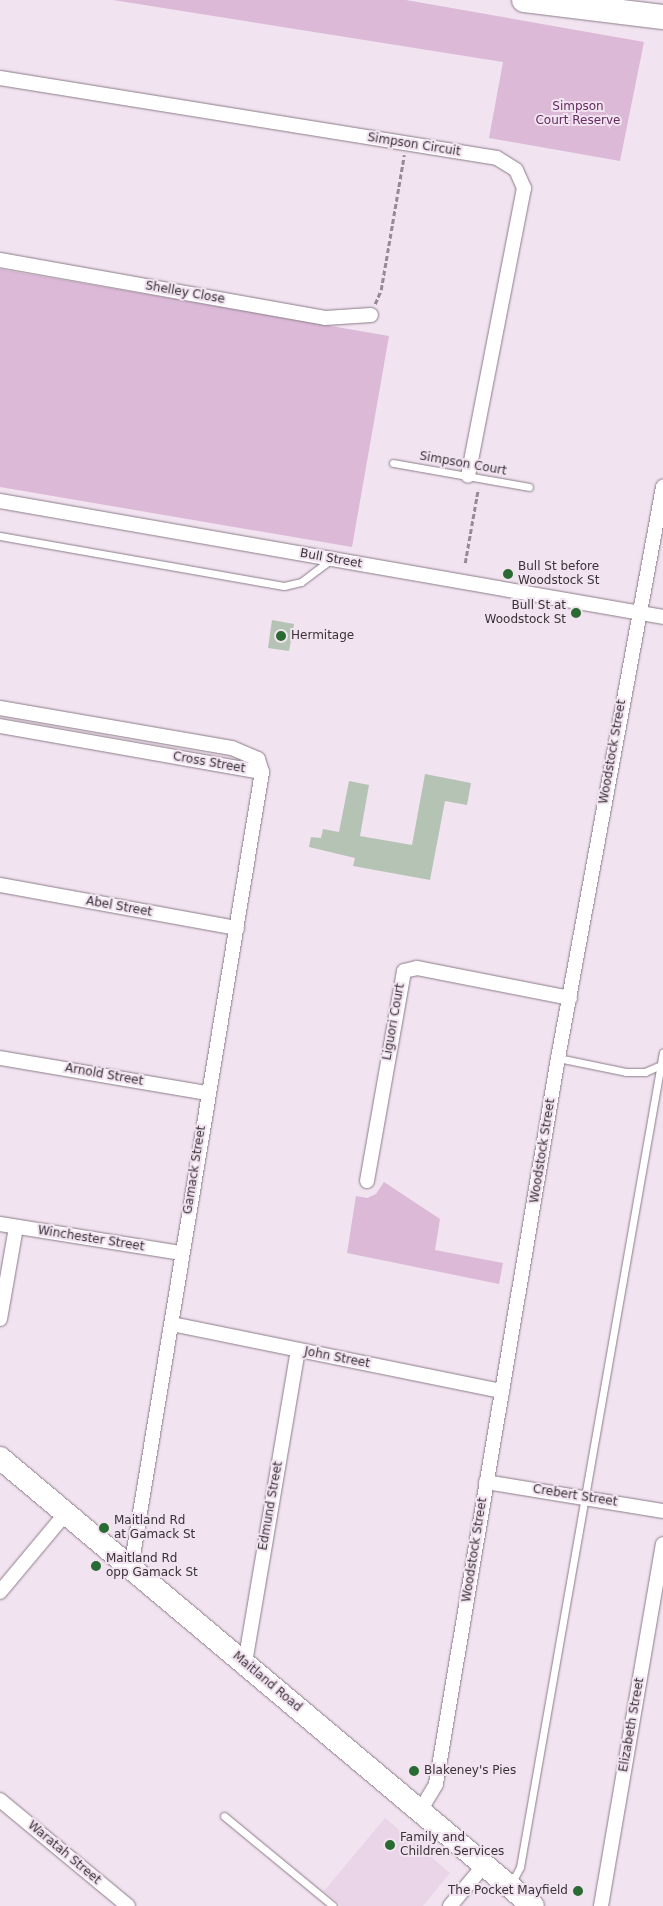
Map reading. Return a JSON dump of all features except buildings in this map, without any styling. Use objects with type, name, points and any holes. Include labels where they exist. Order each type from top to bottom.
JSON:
[{"type":"highway","points":[[524,0],[663,17]]},
{"type":"main road","name":"Maitland Road","points":[[0,1458],[533,1906]]},
{"type":"street","name":"Simpson Circuit","points":[[0,78],[496,158],[516,170],[524,188],[468,476]]},
{"type":"street","name":"Shelley Close","points":[[0,260],[325,318],[371,315]]},
{"type":"street","name":"Woodstock Street","points":[[420,1811],[436,1784],[558,1058],[638,612],[663,488]]},
{"type":"street","name":"Bull Street","points":[[0,501],[663,616]]},
{"type":"street","name":"Cross Street","points":[[0,708],[232,748],[258,759],[262,772],[0,726]]},
{"type":"street","name":"Gamack Street","points":[[131,1568],[262,772]]},
{"type":"street","name":"Abel Street","points":[[0,885],[237,928]]},
{"type":"street","name":"Liguori Court","points":[[366,1181],[404,971],[417,968],[570,998]]},
{"type":"street","name":"Arnold Street","points":[[0,1058],[208,1093]]},
{"type":"street","name":"Winchester Street","points":[[0,1224],[182,1253]]},
{"type":"street","points":[[0,1319],[16,1227]]},
{"type":"street","name":"John Street","points":[[172,1324],[502,1390]]},
{"type":"street","name":"Edmund Street","points":[[245,1663],[298,1350]]},
{"type":"street","name":"Crebert Street","points":[[486,1482],[663,1510]]},
{"type":"street","points":[[0,1592],[66,1513]]},
{"type":"street","name":"Elizabeth Street","points":[[601,1906],[663,1544]]},
{"type":"street","name":"Waratah Street","points":[[0,1800],[128,1906]]},
{"type":"street","points":[[450,1906],[485,1864]]},
{"type":"lane","name":"Simpson Court","points":[[393,463],[529,487]]},
{"type":"lane","points":[[0,536],[274,585],[301,582],[331,559]]},
{"type":"lane","points":[[509,1886],[520,1867],[663,1052]]},
{"type":"lane","points":[[558,1058],[626,1072],[644,1072],[662,1064]]},
{"type":"lane","points":[[224,1816],[332,1906]]},
{"type":"path","points":[[371,315],[381,290],[406,144]]},
{"type":"path","points":[[465,564],[478,489]]},
{"type":"shaded area","name":"Family and Children Services","points":[[385,1818],[450,1873],[423,1906],[342,1906],[324,1891]]},
{"type":"green space","name":"Simpson Court Reserve","points":[[113,0],[406,0],[644,42],[620,161],[489,138],[503,62]]},
{"type":"green space","points":[[0,269],[389,336],[352,547],[0,487]]},
{"type":"green space","points":[[384,1182],[440,1219],[435,1250],[503,1263],[499,1284],[347,1253],[356,1196],[367,1198],[376,1194]]},
{"type":"place","name":"Bull St before Woodstock St","points":[[508,574]]},
{"type":"place","name":"Bull St at Woodstock St","points":[[576,613]]},
{"type":"place","name":"Hermitage","points":[[281,636]]},
{"type":"place","name":"Maitland Rd at Gamack St","points":[[104,1528]]},
{"type":"place","name":"Maitland Rd opp Gamack St","points":[[96,1566]]},
{"type":"place","name":"Blakeney's Pies","points":[[414,1771]]},
{"type":"place","name":"Family and Children Services","points":[[390,1845]]},
{"type":"place","name":"The Pocket Mayfield","points":[[578,1891]]}]
